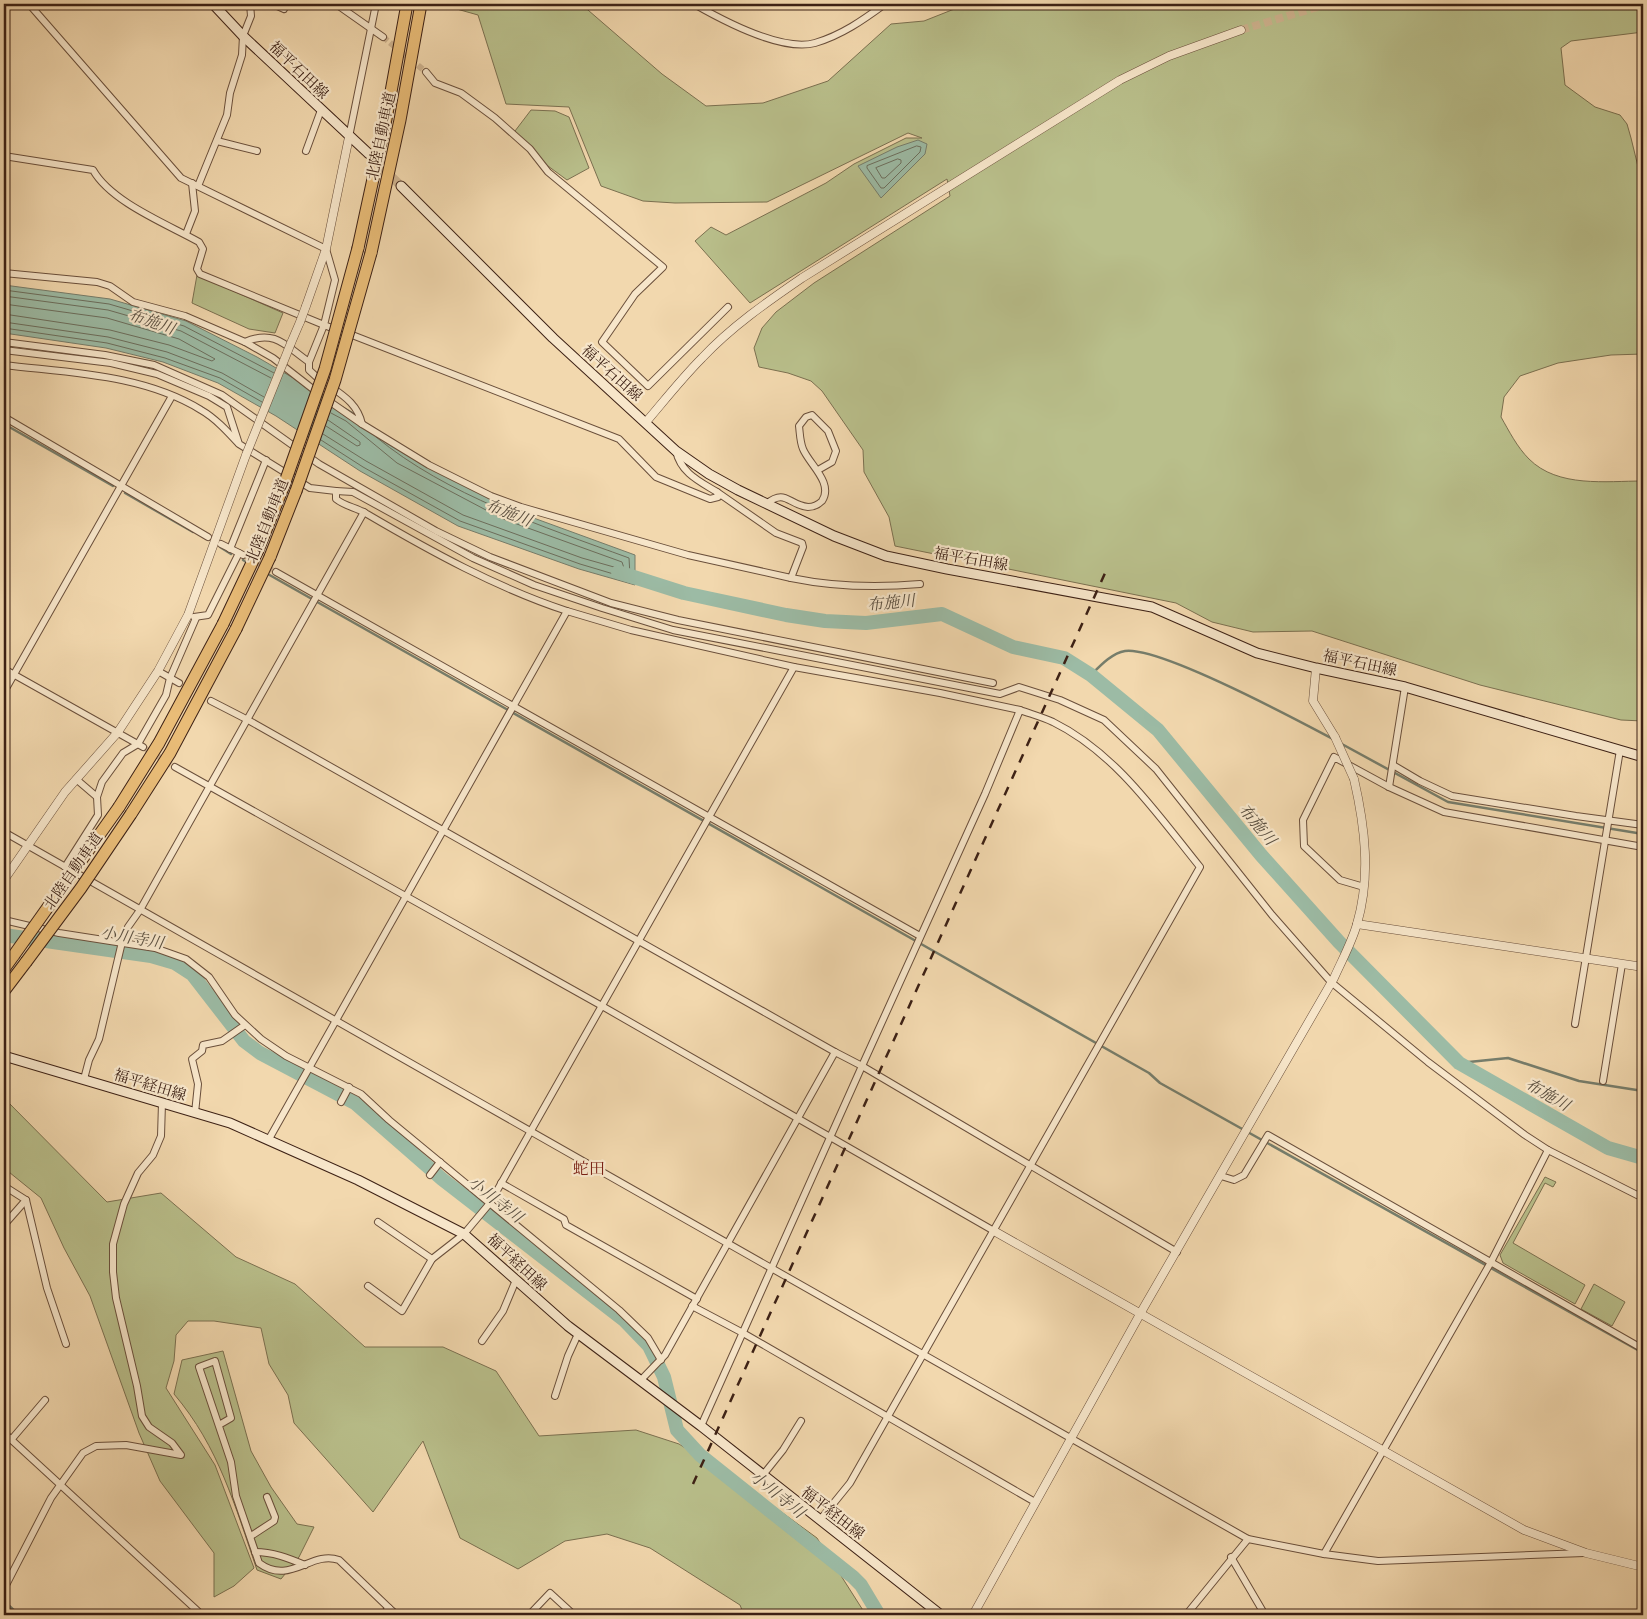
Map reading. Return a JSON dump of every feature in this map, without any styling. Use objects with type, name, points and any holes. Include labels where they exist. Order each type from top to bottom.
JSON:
[{"type":"highway","name":"北陸自動車道","points":[[4,969],[119,807],[159,744],[223,624],[258,550],[284,485],[325,369],[358,248],[386,119],[407,4]]},
{"type":"highway","name":"北陸自動車道","points":[[4,991],[81,888],[170,752],[236,629],[270,558],[335,380],[371,253],[400,120],[421,4]]},
{"type":"main road","name":"福平石田線","points":[[213,4],[243,36],[348,137],[369,154]]},
{"type":"main road","name":"福平石田線","points":[[401,186],[553,338],[676,451],[709,474],[766,504],[842,540],[886,556],[947,570],[1152,606],[1177,616],[1215,636],[1257,653],[1316,668],[1405,686],[1643,757]]},
{"type":"main road","name":"福平経田線","points":[[4,1056],[230,1123],[358,1180],[464,1234],[578,1334],[700,1426],[941,1615]]},
{"type":"street","points":[[4,10],[11,4]]},
{"type":"street","points":[[29,4],[181,178],[326,249],[335,280],[324,325],[309,362],[309,370],[312,375],[353,404],[360,413],[362,424]]},
{"type":"street","points":[[186,234],[195,211],[195,185],[227,115],[230,93],[242,55],[243,36],[251,16],[250,4]]},
{"type":"street","points":[[273,4],[284,9]]},
{"type":"street","points":[[336,4],[383,37]]},
{"type":"street","points":[[4,880],[26,845],[76,779],[118,732],[158,671],[188,615],[246,455],[300,322],[326,249],[376,4]]},
{"type":"street","points":[[694,4],[732,25],[765,37],[813,44],[856,25],[885,4]]},
{"type":"street","points":[[646,422],[701,358],[769,300],[1120,80],[1169,56],[1241,30]]},
{"type":"street","points":[[426,72],[435,83],[462,93],[495,118],[530,149],[548,172],[663,267],[635,294],[602,342],[648,386],[728,307]]},
{"type":"street","points":[[306,151],[321,110]]},
{"type":"street","points":[[216,141],[257,151]]},
{"type":"street","points":[[4,156],[93,170],[97,178],[121,199],[199,242],[203,249],[197,270],[200,274],[324,325],[619,439],[656,477],[710,499],[718,497],[717,492]]},
{"type":"street","points":[[4,272],[97,282],[110,286],[133,302],[185,316],[245,342],[273,358],[362,424],[429,464],[491,496],[521,507],[688,555],[821,584],[862,588],[920,584]]},
{"type":"street","points":[[245,342],[262,336],[272,336],[309,362]]},
{"type":"street","points":[[4,342],[105,355],[154,365],[222,395],[319,464],[436,531],[490,557],[611,603],[678,620],[993,683]]},
{"type":"street","points":[[4,350],[111,363],[156,374],[209,396],[227,407],[239,444]]},
{"type":"street","points":[[4,365],[123,380],[172,396],[202,410],[239,444],[310,488],[352,492],[473,558],[534,585],[673,630],[1000,694],[1019,687],[1060,700],[1104,720],[1156,769],[1253,892],[1333,980],[1428,1062],[1548,1150],[1643,1198]]},
{"type":"street","points":[[4,692],[172,396]]},
{"type":"street","points":[[766,504],[776,497],[802,506],[812,507],[820,504],[825,496],[818,470],[803,450],[800,436],[799,426],[806,417],[812,415],[828,431],[836,451],[832,462],[818,470]]},
{"type":"street","points":[[4,418],[122,485],[208,537]]},
{"type":"street","points":[[676,451],[679,465],[776,533],[802,543],[803,547],[791,578]]},
{"type":"street","points":[[230,549],[266,460]]},
{"type":"street","points":[[336,491],[336,499],[344,506],[364,512],[446,558],[535,601],[631,630],[794,667],[940,693],[1020,710],[1052,721],[1100,753],[1146,799],[1200,867],[850,1483],[820,1520]]},
{"type":"street","points":[[84,1079],[89,1060],[100,1039],[122,942],[128,927],[140,910],[364,512]]},
{"type":"street","points":[[188,615],[196,618],[208,615],[241,554],[221,544]]},
{"type":"street","points":[[276,572],[318,594],[920,936]]},
{"type":"street","points":[[269,1139],[567,611]]},
{"type":"street","points":[[65,867],[98,815],[98,797],[102,782],[123,753],[141,746],[166,695],[170,678],[196,618]]},
{"type":"street","points":[[368,1286],[402,1311],[432,1259],[464,1234],[490,1203],[794,667]]},
{"type":"street","points":[[972,1615],[1140,1314],[1333,980],[1357,924],[1366,873],[1364,824],[1354,779],[1335,737],[1312,701],[1316,668]]},
{"type":"street","points":[[4,669],[141,746]]},
{"type":"street","points":[[158,671],[179,683]]},
{"type":"street","points":[[1389,787],[1405,686]]},
{"type":"street","points":[[211,701],[248,720],[862,1066],[1031,1164],[1176,1252]]},
{"type":"street","points":[[700,1426],[831,1138],[1020,710]]},
{"type":"street","points":[[1575,1024],[1620,750]]},
{"type":"street","points":[[1364,887],[1340,880],[1304,846],[1303,820],[1334,757],[1389,787],[1444,812],[1643,847]]},
{"type":"street","points":[[1393,766],[1452,796],[1643,825]]},
{"type":"street","points":[[175,767],[602,1006],[1140,1314],[1524,1530],[1586,1553],[1643,1567]]},
{"type":"street","points":[[76,779],[98,797]]},
{"type":"street","points":[[4,832],[335,1022],[1248,1539],[1324,1554],[1378,1561],[1586,1553]]},
{"type":"street","points":[[4,920],[59,933],[122,942],[174,953],[186,958],[209,977],[245,1025],[272,1048],[309,1069],[349,1086],[361,1094],[389,1120],[636,1326],[651,1342],[661,1360]]},
{"type":"street","points":[[1357,924],[1643,967]]},
{"type":"street","points":[[1603,1081],[1622,964]]},
{"type":"street","points":[[195,1113],[198,1084],[192,1059],[202,1050],[203,1045],[222,1041],[245,1025]]},
{"type":"street","points":[[644,1384],[661,1360],[799,1120],[835,1052]]},
{"type":"street","points":[[341,1102],[349,1086]]},
{"type":"street","points":[[4,1589],[60,1485],[78,1463],[83,1452],[96,1446],[126,1445],[181,1455],[172,1443],[149,1427],[142,1416],[137,1386],[116,1298],[113,1272],[114,1244],[124,1204],[138,1173],[153,1154],[161,1136],[162,1103]]},
{"type":"street","points":[[1221,1176],[1234,1180],[1244,1175],[1268,1135],[1643,1349]]},
{"type":"street","points":[[1324,1554],[1491,1262],[1548,1150]]},
{"type":"street","points":[[430,1175],[440,1162]]},
{"type":"street","points":[[501,1183],[564,1219],[566,1225],[696,1299]]},
{"type":"street","points":[[4,1186],[26,1200],[47,1288],[66,1344]]},
{"type":"street","points":[[4,1225],[26,1200]]},
{"type":"street","points":[[378,1222],[432,1259]]},
{"type":"street","points":[[482,1341],[503,1311],[516,1280]]},
{"type":"street","points":[[692,1306],[743,1333],[1035,1502]]},
{"type":"street","points":[[555,1396],[568,1356],[578,1334]]},
{"type":"street","points":[[219,1425],[232,1418],[216,1361],[199,1367],[219,1425],[232,1462],[236,1496],[259,1563],[277,1572],[330,1557],[339,1560],[397,1615]]},
{"type":"street","points":[[11,1440],[45,1400]]},
{"type":"street","points":[[763,1475],[783,1450],[801,1421]]},
{"type":"street","points":[[4,1433],[202,1615]]},
{"type":"street","points":[[251,1536],[274,1521],[275,1517],[267,1497]]},
{"type":"street","points":[[1186,1615],[1248,1539]]},
{"type":"street","points":[[255,1552],[267,1552],[283,1556],[305,1565]]},
{"type":"street","points":[[1231,1558],[1265,1615]]},
{"type":"street","points":[[529,1615],[550,1593],[574,1615]]},
{"type":"street","points":[[382,1615],[389,1608]]},
{"type":"shaded area","points":[[439,4],[581,4],[662,74],[706,106],[763,103],[828,81],[891,24],[924,21],[967,4],[1643,4],[1643,32],[1571,41],[1561,48],[1565,85],[1595,107],[1620,115],[1627,124],[1631,138],[1643,187],[1643,354],[1611,355],[1558,363],[1520,376],[1504,397],[1501,417],[1529,459],[1554,475],[1583,481],[1643,481],[1643,721],[1621,720],[1480,685],[1312,631],[1253,632],[1212,622],[1176,603],[895,546],[889,517],[864,472],[863,450],[822,391],[811,381],[788,373],[759,367],[754,348],[762,328],[776,312],[814,283],[950,196],[947,179],[750,303],[695,241],[711,227],[726,235],[826,183],[854,164],[906,138],[922,138],[908,133],[767,202],[675,203],[643,201],[601,186],[569,107],[506,104],[478,15]]},
{"type":"shaded area","points":[[531,110],[555,111],[569,117],[589,168],[567,180],[548,166],[515,131]]},
{"type":"shaded area","points":[[197,275],[283,313],[275,333],[249,329],[192,303]]},
{"type":"shaded area","points":[[4,1098],[107,1202],[161,1193],[236,1257],[295,1284],[365,1347],[443,1347],[496,1371],[539,1436],[636,1430],[679,1444],[754,1492],[817,1538],[866,1615],[744,1615],[740,1605],[650,1548],[607,1534],[565,1541],[518,1569],[460,1538],[423,1441],[373,1512],[294,1423],[288,1395],[269,1364],[261,1328],[214,1321],[188,1321],[176,1335],[174,1361],[166,1388],[215,1465],[254,1568],[234,1586],[214,1597],[214,1553],[160,1481],[139,1433],[90,1296],[64,1248],[41,1198],[4,1168]]},
{"type":"shaded area","points":[[1545,1177],[1556,1182],[1553,1187],[1545,1183],[1513,1243],[1585,1285],[1575,1304],[1503,1263],[1500,1255]]},
{"type":"shaded area","points":[[1594,1284],[1625,1302],[1612,1326],[1581,1309]]},
{"type":"shaded area","points":[[223,1351],[251,1451],[271,1487],[297,1524],[314,1527],[299,1557],[281,1579],[257,1570],[233,1500],[214,1456],[190,1414],[174,1394],[182,1360]]},
{"type":"water","points":[[918,140],[927,144],[925,154],[881,198],[858,166],[897,147]]},
{"type":"water","points":[[4,285],[110,299],[186,321],[257,357],[352,412],[403,453],[509,509],[635,555],[635,585],[579,569],[458,526],[360,471],[276,416],[218,383],[163,362],[106,348],[4,333]]},
{"type":"waterway","points":[[4,424],[113,486]]},
{"type":"waterway","points":[[125,493],[193,532]]},
{"type":"waterway","points":[[220,547],[231,554]]},
{"type":"waterway","points":[[243,560],[248,563]]},
{"type":"waterway","name":"布施川","points":[[618,572],[684,593],[786,615],[825,621],[866,623],[942,614],[1013,647],[1064,658],[1091,675],[1158,730],[1261,855],[1339,942],[1459,1063],[1608,1148],[1643,1158]]},
{"type":"waterway","points":[[266,573],[1149,1073],[1160,1083],[1643,1353]]},
{"type":"waterway","points":[[1091,675],[1115,654],[1125,651],[1143,653],[1167,660],[1229,686],[1333,739]]},
{"type":"waterway","points":[[1340,743],[1448,802],[1643,834]]},
{"type":"waterway","name":"小川寺川","points":[[4,935],[151,956],[175,963],[192,974],[244,1041],[260,1053],[355,1103],[442,1179],[624,1320],[649,1346],[664,1377],[677,1430],[700,1455],[853,1577],[861,1585],[879,1615]]},
{"type":"waterway","points":[[1459,1063],[1508,1058],[1579,1081],[1643,1091]]},
{"type":"waterway","points":[[4,1601],[19,1615]]},
{"type":"tunnel","points":[[1241,30],[1327,4]]},
{"type":"tunnel","points":[[383,37],[426,72]]},
{"type":"tunnel","points":[[373,158],[401,186]]},
{"type":"tunnel","points":[[243,555],[276,572]]},
{"type":"tunnel","points":[[143,747],[175,767]]},
{"type":"railway","points":[[693,1484],[1106,571]]},
{"type":"district","name":"蛇田","points":[[589,1168]]}]
